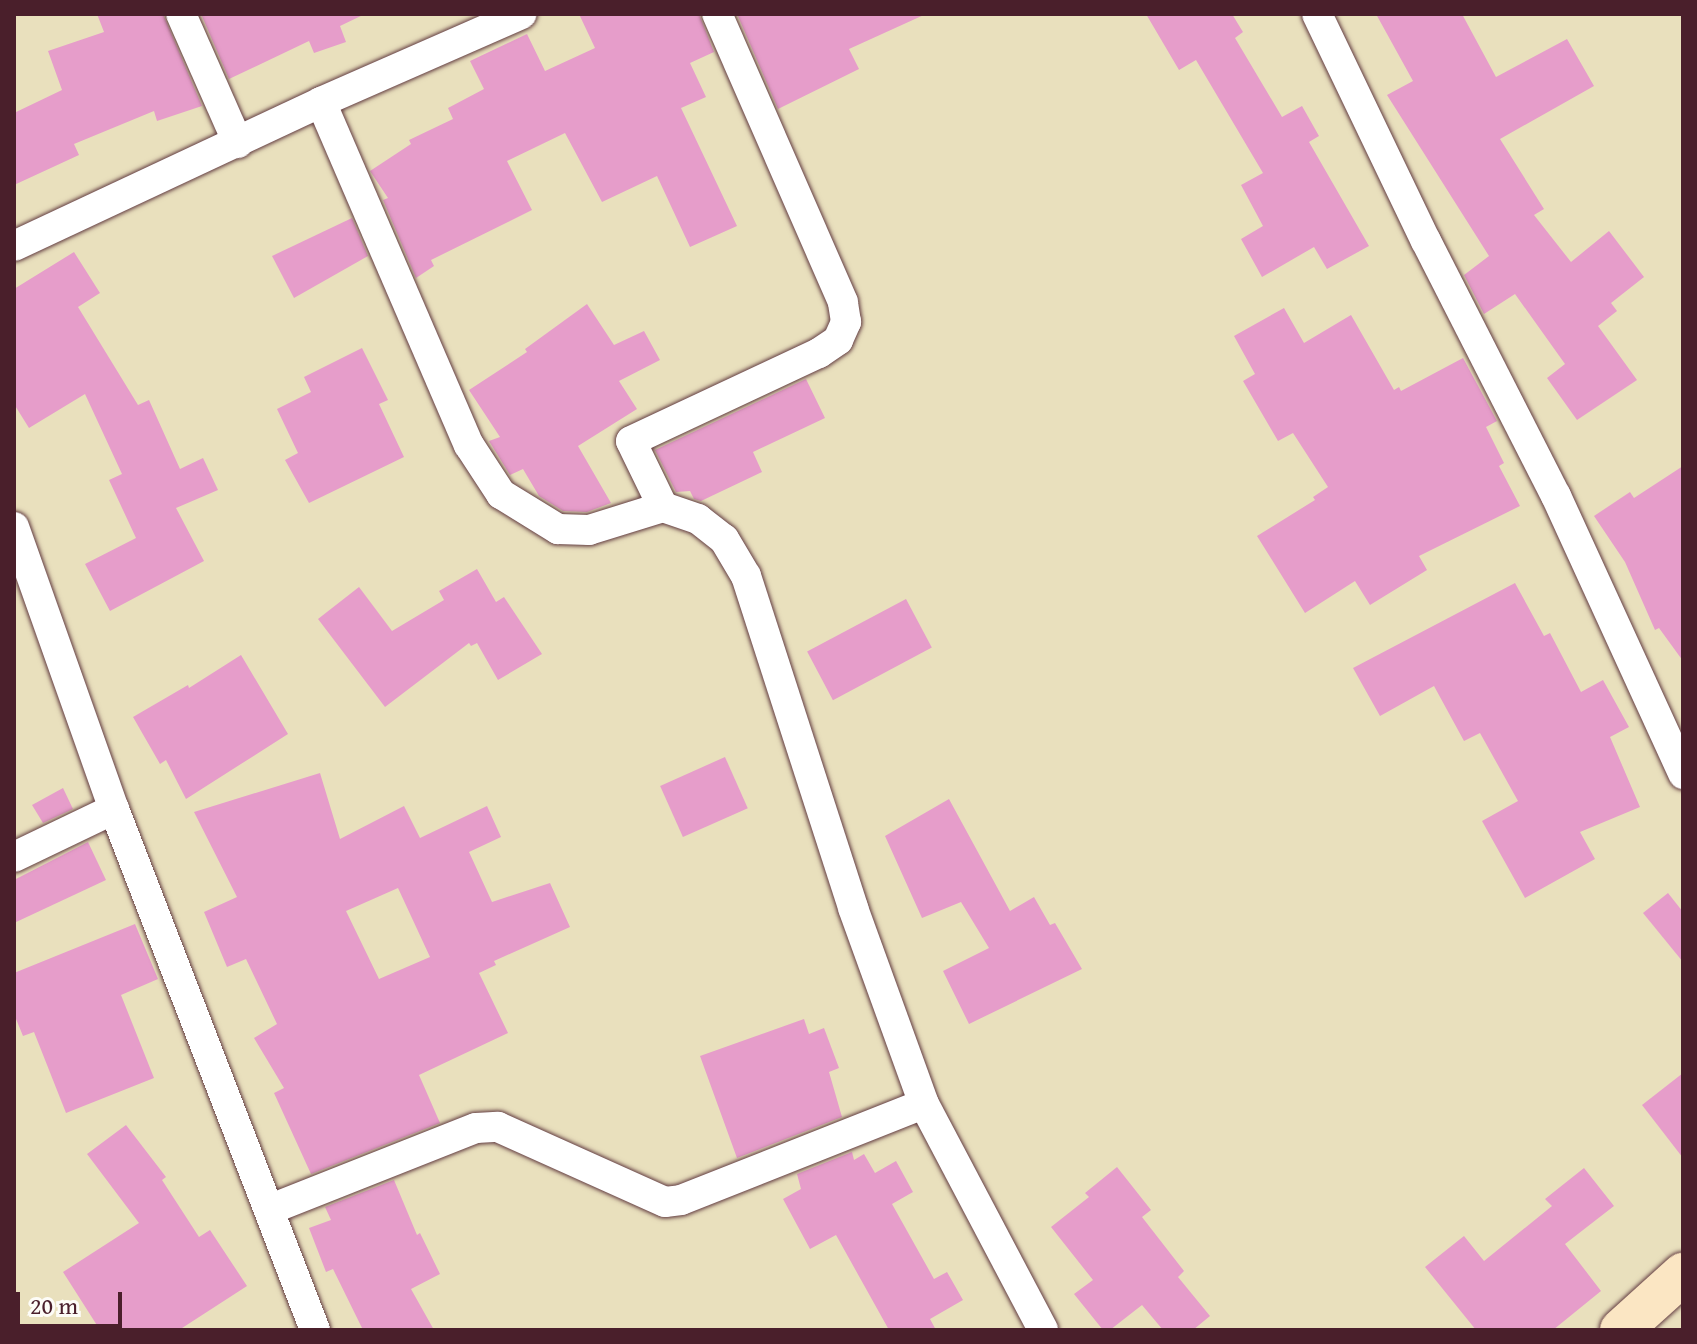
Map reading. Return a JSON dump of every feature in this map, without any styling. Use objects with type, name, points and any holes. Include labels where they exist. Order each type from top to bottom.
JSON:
[{"type":"street","points":[[181,14],[238,143]]},
{"type":"street","points":[[14,246],[321,102],[521,14]]},
{"type":"street","points":[[663,507],[631,441],[819,353],[838,340],[846,322],[843,302],[717,14]]},
{"type":"street","points":[[1317,14],[1426,241],[1556,496],[1683,774]]},
{"type":"street","points":[[321,102],[469,445],[501,494],[558,529],[589,530],[663,507],[698,519],[724,539],[746,576],[853,908],[924,1104],[1043,1330]]},
{"type":"street","points":[[14,527],[114,809],[271,1209],[315,1330]]},
{"type":"street","points":[[14,857],[114,809]]},
{"type":"street","points":[[271,1209],[476,1128],[487,1127],[519,1135],[665,1202],[681,1200],[924,1104]]},
{"type":"street","points":[[1621,1330],[1683,1274]]},
{"type":"building","points":[[97,14],[163,14],[202,106],[157,121],[154,111],[74,144],[79,155],[14,185],[14,113],[62,90],[48,51],[104,32]]},
{"type":"building","points":[[201,14],[365,14],[340,26],[346,42],[314,53],[309,41],[229,79]]},
{"type":"building","points":[[579,14],[699,14],[714,52],[690,63],[706,97],[681,108],[737,226],[690,247],[657,176],[602,202],[565,133],[507,161],[532,210],[431,260],[434,266],[416,278],[383,200],[388,198],[370,171],[411,144],[409,140],[453,119],[448,108],[484,89],[470,61],[527,34],[545,71],[595,48]]},
{"type":"building","points":[[737,14],[926,14],[849,49],[859,69],[778,109]]},
{"type":"building","points":[[1146,14],[1232,14],[1243,32],[1235,38],[1282,117],[1302,106],[1319,136],[1309,142],[1369,246],[1327,269],[1314,247],[1262,277],[1241,239],[1263,226],[1241,185],[1263,173],[1196,60],[1179,70]]},
{"type":"building","points":[[1376,14],[1462,14],[1496,77],[1567,39],[1594,86],[1500,139],[1544,209],[1534,215],[1571,262],[1609,231],[1644,277],[1611,303],[1617,311],[1598,326],[1637,380],[1577,420],[1547,378],[1565,364],[1515,294],[1484,314],[1464,275],[1489,256],[1387,95],[1413,81]]},
{"type":"building","points":[[352,218],[368,256],[294,298],[272,256]]},
{"type":"building","points":[[74,252],[100,293],[78,307],[138,405],[149,400],[180,469],[203,458],[218,490],[176,508],[204,561],[110,611],[85,564],[136,538],[109,480],[122,474],[85,394],[29,428],[14,404],[14,289]]},
{"type":"building","points":[[587,304],[614,345],[644,331],[660,360],[619,381],[637,409],[578,446],[611,503],[587,512],[563,511],[539,496],[523,469],[510,475],[489,441],[500,437],[469,390],[527,352],[525,349]]},
{"type":"building","points":[[1284,308],[1304,343],[1351,315],[1394,390],[1399,387],[1401,391],[1463,358],[1497,421],[1486,427],[1504,463],[1499,466],[1520,506],[1419,556],[1427,570],[1370,605],[1355,581],[1305,613],[1257,536],[1315,500],[1313,497],[1328,487],[1293,433],[1278,441],[1243,381],[1255,374],[1234,336]]},
{"type":"building","points":[[362,348],[388,400],[379,404],[404,457],[309,503],[285,460],[298,453],[277,409],[311,392],[304,377]]},
{"type":"building","points":[[806,379],[825,418],[753,452],[762,472],[701,501],[694,499],[690,491],[676,492],[655,450]]},
{"type":"building","points":[[1683,466],[1683,661],[1659,628],[1655,630],[1625,562],[1594,516],[1630,492],[1634,498]]},
{"type":"building","points":[[477,569],[496,602],[504,597],[542,654],[498,680],[477,643],[471,646],[469,643],[385,707],[318,619],[359,587],[392,631],[444,600],[439,591]]},
{"type":"building","points":[[1515,583],[1544,636],[1550,633],[1581,692],[1603,680],[1629,727],[1610,737],[1640,807],[1580,832],[1595,859],[1525,898],[1482,821],[1518,801],[1480,733],[1464,741],[1434,686],[1380,716],[1353,668]]},
{"type":"building","points":[[906,599],[932,648],[833,700],[807,652]]},
{"type":"building","points":[[241,655],[288,734],[186,799],[166,760],[160,764],[133,717],[188,685],[189,688]]},
{"type":"building","points":[[725,757],[748,808],[683,837],[660,786]]},
{"type":"building","points":[[320,773],[340,839],[404,806],[420,838],[487,806],[501,837],[469,852],[492,902],[550,883],[570,927],[494,961],[496,965],[479,973],[508,1033],[419,1075],[440,1123],[311,1174],[274,1093],[284,1088],[254,1038],[277,1024],[246,959],[227,967],[204,912],[237,897],[194,812]],"holes":[[[398,888],[430,957],[379,979],[346,911]]]},
{"type":"building","points":[[63,788],[73,809],[43,823],[32,805]]},
{"type":"building","points":[[949,799],[1010,911],[1034,897],[1050,925],[1055,923],[1082,969],[969,1024],[943,971],[989,948],[961,902],[922,918],[885,836]]},
{"type":"building","points":[[88,842],[106,880],[14,923],[14,880]]},
{"type":"building","points":[[1668,893],[1683,912],[1683,962],[1643,913]]},
{"type":"building","points":[[135,924],[158,979],[121,995],[154,1078],[66,1113],[34,1032],[23,1036],[14,1014],[14,973]]},
{"type":"building","points":[[804,1019],[809,1034],[824,1028],[839,1068],[829,1072],[842,1117],[737,1158],[700,1056]]},
{"type":"building","points":[[1683,1073],[1683,1158],[1642,1105]]},
{"type":"building","points":[[126,1125],[166,1177],[162,1180],[199,1237],[210,1230],[247,1286],[179,1330],[100,1330],[63,1272],[139,1223],[87,1154]]},
{"type":"building","points":[[852,1152],[854,1160],[864,1154],[875,1173],[896,1161],[913,1192],[892,1204],[934,1279],[947,1272],[963,1300],[930,1319],[936,1330],[889,1330],[836,1235],[810,1249],[783,1199],[801,1189],[797,1174]]},
{"type":"building","points":[[1117,1167],[1151,1210],[1142,1217],[1184,1271],[1178,1277],[1210,1316],[1193,1330],[1163,1330],[1142,1305],[1110,1330],[1103,1330],[1074,1294],[1093,1280],[1051,1227],[1089,1197],[1085,1193]]},
{"type":"building","points":[[1584,1168],[1614,1206],[1565,1244],[1601,1291],[1553,1330],[1476,1330],[1425,1267],[1464,1236],[1484,1261],[1552,1206],[1545,1199]]},
{"type":"building","points":[[394,1180],[417,1235],[420,1233],[440,1274],[411,1289],[434,1330],[363,1330],[333,1269],[326,1272],[309,1228],[331,1220],[325,1207]]}]
